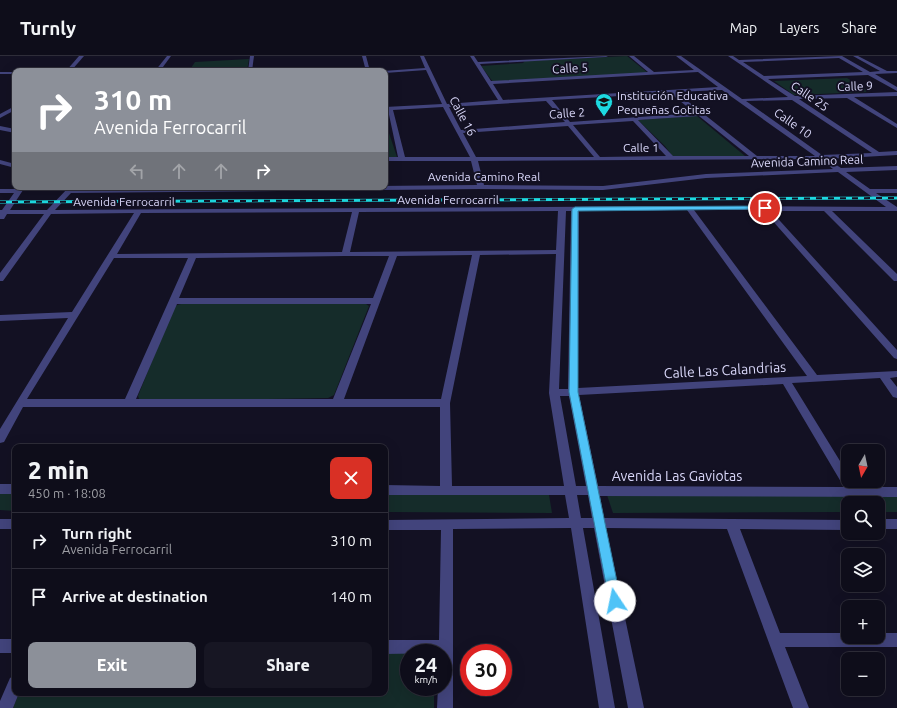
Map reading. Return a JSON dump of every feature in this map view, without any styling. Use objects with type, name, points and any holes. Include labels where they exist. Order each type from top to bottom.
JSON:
[{"type":"street","points":[[71,68],[82,56]]},
{"type":"street","points":[[159,68],[169,56]]},
{"type":"street","points":[[250,68],[252,56]]},
{"type":"street","points":[[364,56],[367,68]]},
{"type":"street","name":"Calle 16","points":[[422,56],[445,105],[474,159],[481,187]]},
{"type":"street","points":[[472,56],[502,102]]},
{"type":"street","points":[[477,63],[606,56]]},
{"type":"street","points":[[631,56],[653,74]]},
{"type":"street","name":"Calle 10","points":[[678,56],[896,210]]},
{"type":"street","name":"Calle 25","points":[[730,56],[878,154]]},
{"type":"street","points":[[785,56],[790,59]]},
{"type":"street","points":[[855,56],[897,79]]},
{"type":"street","points":[[738,61],[839,57],[897,89]]},
{"type":"street","points":[[388,72],[427,69]]},
{"type":"street","name":"Calle 5","points":[[490,83],[699,71]]},
{"type":"street","points":[[763,78],[897,72]]},
{"type":"street","points":[[0,73],[12,73]]},
{"type":"street","points":[[388,109],[723,88]]},
{"type":"street","points":[[670,91],[755,158]]},
{"type":"street","name":"Calle 9","points":[[742,100],[897,94]]},
{"type":"street","points":[[848,96],[897,126]]},
{"type":"street","points":[[548,99],[598,158]]},
{"type":"street","points":[[0,116],[12,110]]},
{"type":"street","points":[[388,114],[392,132],[402,159]]},
{"type":"street","name":"Calle 2","points":[[459,132],[700,114]]},
{"type":"street","points":[[634,119],[671,158]]},
{"type":"street","points":[[0,128],[12,130]]},
{"type":"street","name":"Calle 1","points":[[388,159],[822,158],[897,153]]},
{"type":"street","points":[[0,162],[12,165]]},
{"type":"street","name":"Avenida Camino Real","points":[[388,187],[603,188],[706,176],[841,172],[897,168]]},
{"type":"street","points":[[0,191],[12,190]]},
{"type":"street","points":[[1,214],[19,190]]},
{"type":"street","points":[[0,279],[49,212],[70,190]]},
{"type":"street","points":[[870,191],[897,191]]},
{"type":"street","points":[[689,208],[815,379]]},
{"type":"street","name":"Avenida Ferrocarril","points":[[1,214],[140,211],[562,210],[689,208],[825,208],[896,210]]},
{"type":"street","points":[[765,208],[897,356]]},
{"type":"street","points":[[825,208],[897,279]]},
{"type":"street","points":[[575,209],[573,392],[636,708]]},
{"type":"street","points":[[345,254],[356,210]]},
{"type":"street","points":[[562,210],[554,393],[607,708]]},
{"type":"street","points":[[0,439],[20,403],[140,211]]},
{"type":"street","points":[[112,256],[560,252]]},
{"type":"street","points":[[446,490],[445,403],[476,253]]},
{"type":"street","points":[[337,403],[394,254]]},
{"type":"street","points":[[129,403],[193,256]]},
{"type":"street","points":[[173,302],[376,301]]},
{"type":"street","points":[[0,318],[75,315]]},
{"type":"street","name":"Calle Las Calandrias","points":[[554,393],[897,374]]},
{"type":"street","points":[[883,375],[897,395]]},
{"type":"street","points":[[786,381],[852,491]]},
{"type":"street","points":[[20,403],[445,403]]},
{"type":"street","points":[[0,489],[12,489]]},
{"type":"street","name":"Avenida Las Gaviotas","points":[[388,490],[897,492]]},
{"type":"street","points":[[0,524],[12,524]]},
{"type":"street","points":[[885,524],[897,524]]},
{"type":"street","points":[[388,525],[841,525]]},
{"type":"street","points":[[446,644],[448,525]]},
{"type":"street","points":[[732,525],[801,708]]},
{"type":"street","points":[[775,640],[897,640]]},
{"type":"street","points":[[0,646],[12,646]]},
{"type":"street","points":[[388,646],[400,646]]},
{"type":"street","points":[[5,708],[12,690]]},
{"type":"street","points":[[445,696],[445,708]]},
{"type":"green space","points":[[627,56],[648,73],[493,82],[481,66],[523,63],[525,61]]},
{"type":"green space","points":[[249,59],[248,68],[191,68],[195,62]]},
{"type":"green space","points":[[847,78],[870,92],[794,95],[774,81]]},
{"type":"green space","points":[[697,116],[745,156],[673,157],[665,146],[638,120]]},
{"type":"green space","points":[[389,133],[397,157],[388,157]]},
{"type":"green space","points":[[181,304],[366,304],[369,306],[334,395],[328,398],[140,401],[138,396],[174,306]]},
{"type":"green space","points":[[0,494],[12,494],[12,511],[0,510]]},
{"type":"green space","points":[[388,495],[549,495],[552,513],[388,512]]},
{"type":"green space","points":[[607,495],[897,495],[897,512],[885,512],[885,496],[841,496],[841,512],[613,513]]},
{"type":"green space","points":[[388,652],[400,653],[400,696],[434,696],[434,708],[13,708],[18,696],[388,696]]},
{"type":"railway","points":[[0,202],[897,198]]},
{"type":"place","name":"Institución Educativa Pequeñas Gotitas","points":[[604,117]]},
{"type":"route","points":[[615,601],[573,392],[575,209],[765,208]]}]
